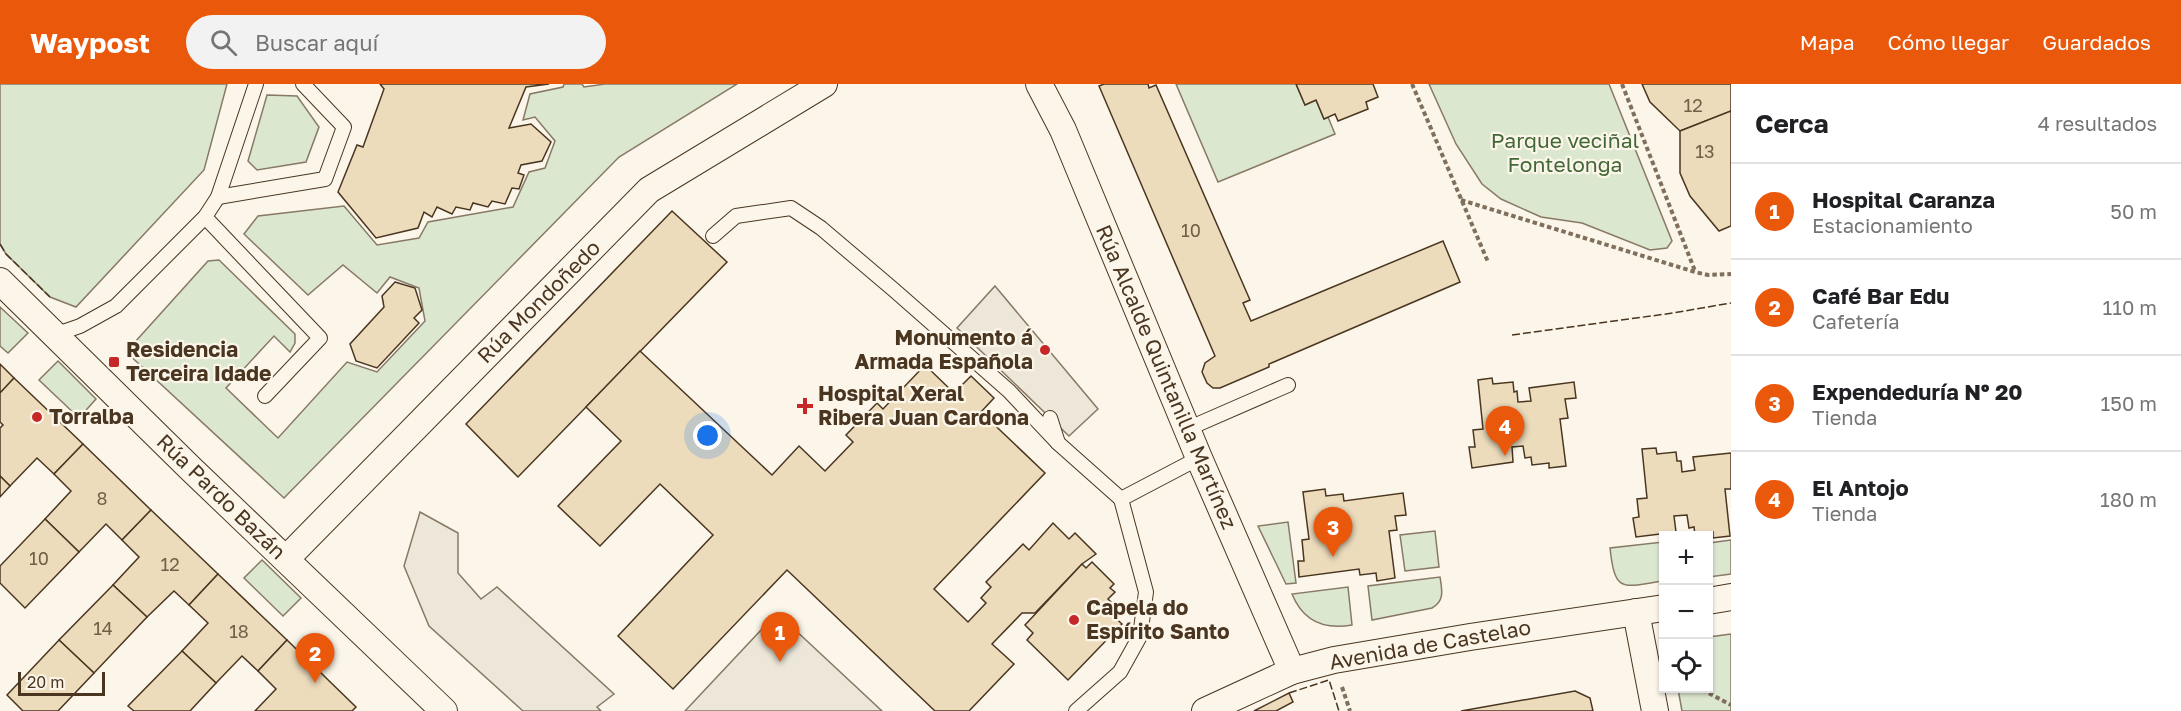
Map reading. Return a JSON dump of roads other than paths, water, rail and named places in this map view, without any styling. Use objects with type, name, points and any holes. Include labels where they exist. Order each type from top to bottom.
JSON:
[{"type":"street","name":"Rúa Mondoñedo","points":[[286,559],[649,190],[824,84]]},
{"type":"street","name":"Rúa Alcalde Quintanilla Martínez","points":[[1039,84],[1063,130],[1199,458],[1292,671]]},
{"type":"street","name":"Rúa Pardo Bazán","points":[[0,281],[444,711]]},
{"type":"street","points":[[1713,600],[1731,597]]},
{"type":"street","name":"Avenida de Castelao","points":[[1205,711],[1292,671],[1373,652],[1659,609]]},
{"type":"street","points":[[1636,612],[1655,711]]},
{"type":"lane","points":[[54,335],[80,326],[116,306],[205,217],[218,197],[256,84]]},
{"type":"lane","points":[[218,197],[325,179],[344,127],[303,84]]},
{"type":"lane","points":[[713,236],[736,216],[790,208],[821,228],[1009,391],[1058,443],[1121,499],[1146,592],[1140,636],[1120,672],[1076,711]]},
{"type":"lane","points":[[205,217],[320,338],[265,396]]},
{"type":"lane","points":[[1187,429],[1288,385]]},
{"type":"lane","points":[[1050,418],[1058,443]]},
{"type":"lane","points":[[1121,499],[1199,458]]},
{"type":"place","name":"Monumento á Armada Española","points":[[1045,350]]},
{"type":"place","name":"Residencia Terceira Idade","points":[[114,362]]},
{"type":"place","name":"Hospital Xeral Ribera Juan Cardona","points":[[805,406]]},
{"type":"place","name":"Torralba","points":[[37,417]]},
{"type":"place","name":"El Antojo","points":[[1505,456]]},
{"type":"place","name":"Expendeduría Nº 20","points":[[1333,557]]},
{"type":"place","name":"Capela do Espírito Santo","points":[[1074,620]]},
{"type":"place","name":"Hospital Caranza","points":[[780,662]]},
{"type":"place","name":"Café Bar Edu","points":[[315,683]]},
{"type":"park label","name":"Parque veciñal Fontelonga","points":[[1565,153]]}]
